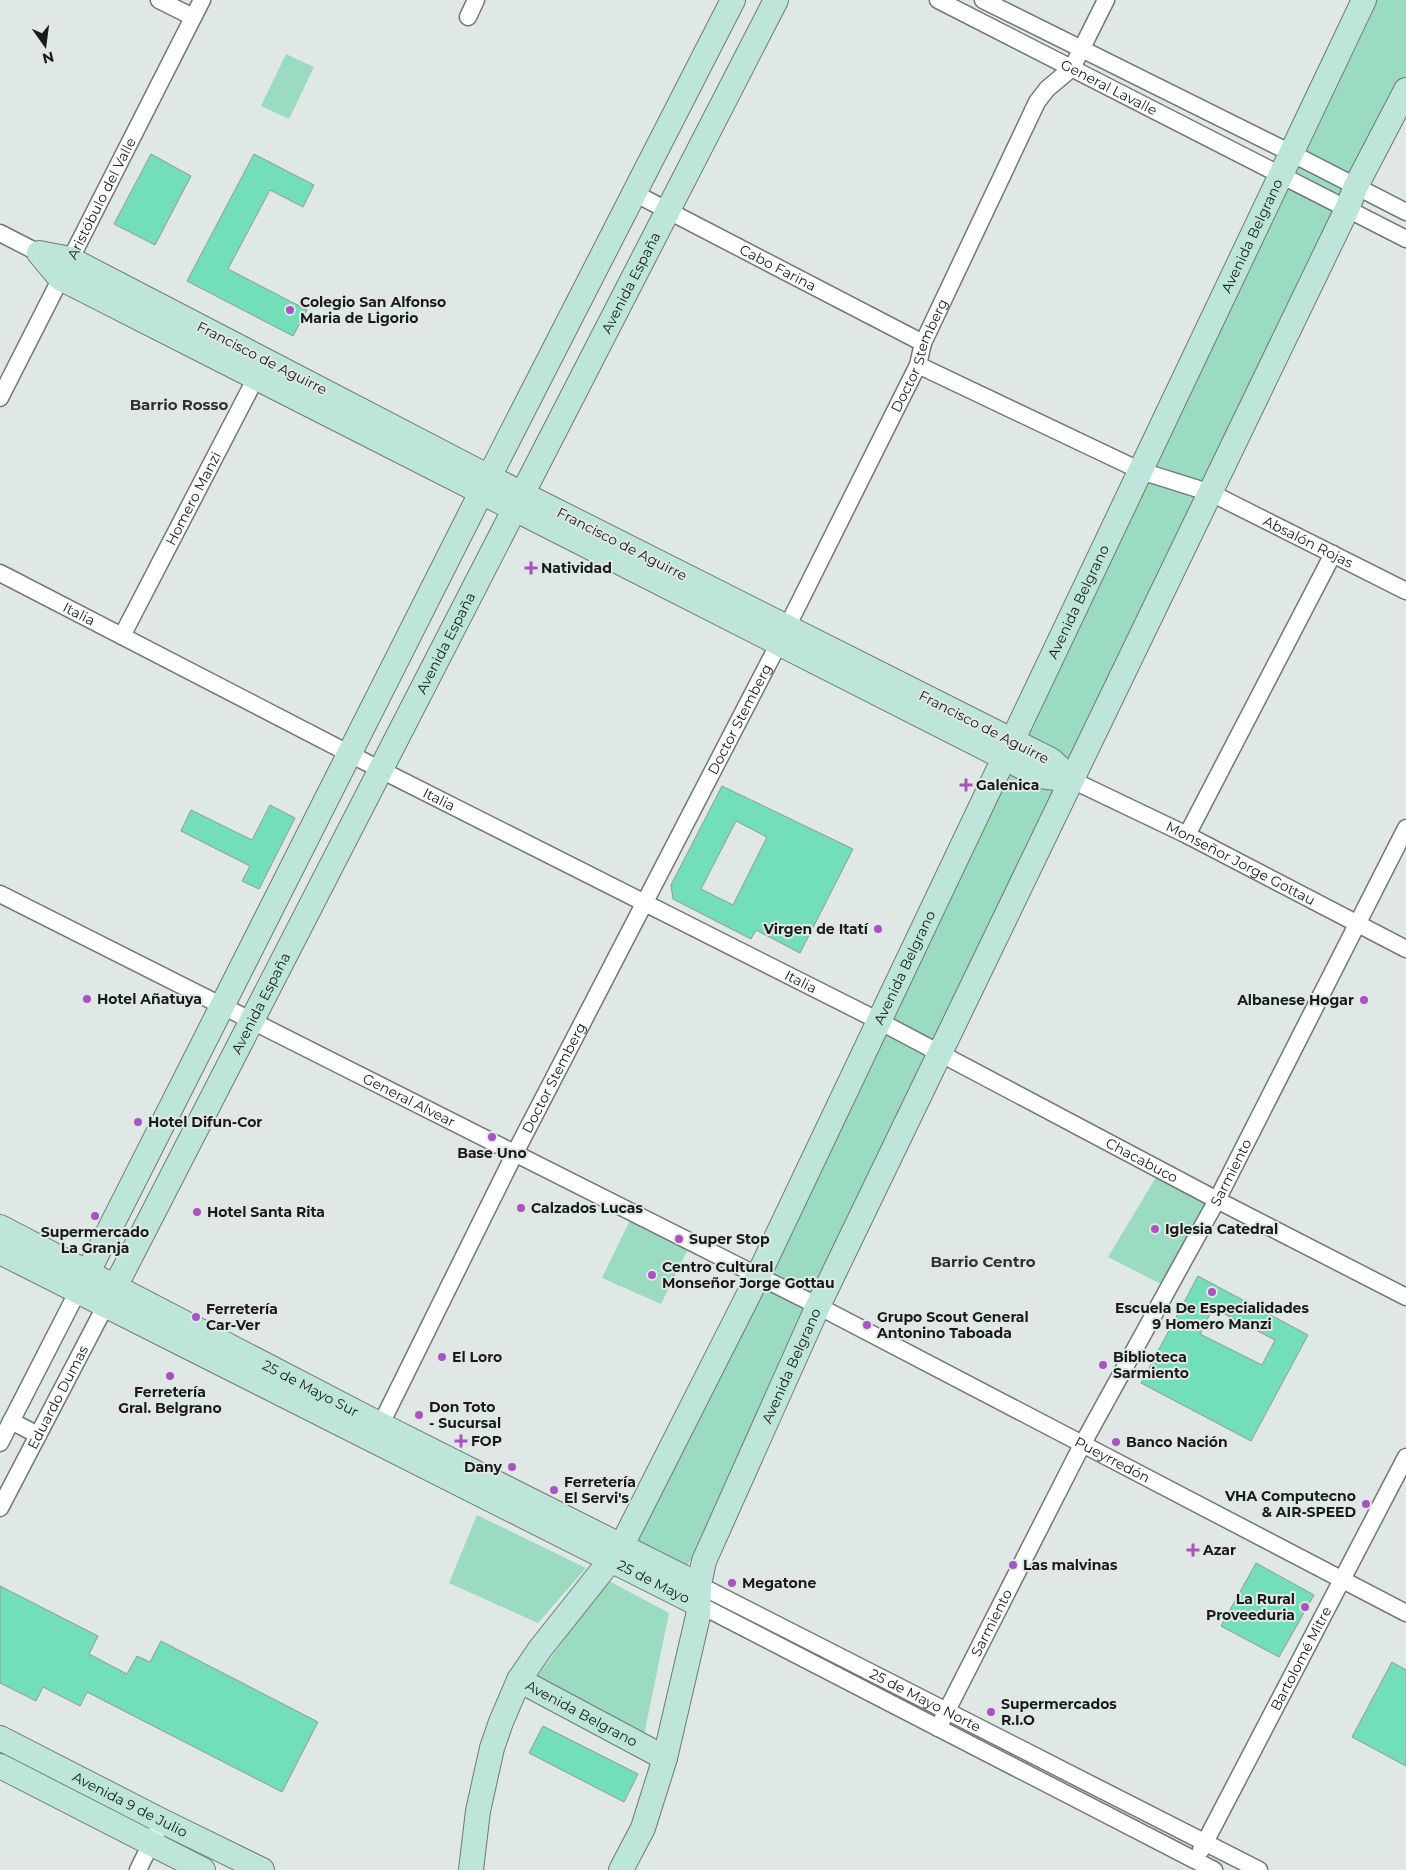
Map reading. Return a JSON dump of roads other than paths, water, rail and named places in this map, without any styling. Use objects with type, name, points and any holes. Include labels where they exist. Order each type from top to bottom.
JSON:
[{"type":"street","points":[[159,0],[193,17]]},
{"type":"street","name":"Aristóbulo del Valle","points":[[0,398],[202,0]]},
{"type":"street","points":[[468,17],[476,0]]},
{"type":"street","points":[[0,1443],[733,0]]},
{"type":"street","name":"Avenida España","points":[[110,1296],[776,0]]},
{"type":"street","name":"General Lavalle","points":[[938,0],[1406,239]]},
{"type":"street","name":"General Lavalle","points":[[983,0],[1406,212]]},
{"type":"street","name":"Doctor Stemberg","points":[[377,1432],[515,1153],[783,635],[918,365],[922,343],[1037,102],[1047,89],[1072,68],[1106,0]]},
{"type":"street","name":"Avenida Belgrano","points":[[1364,0],[758,1276],[616,1554],[540,1649],[519,1680],[665,1758],[698,1616],[698,1594],[704,1561],[818,1306],[1211,493],[1347,209],[1356,186],[1406,90]]},
{"type":"street","name":"Cabo Farina","points":[[634,193],[922,343]]},
{"type":"street","name":"Francisco de Aguirre","points":[[0,233],[65,269],[1008,749],[1051,760],[1072,780]]},
{"type":"street","points":[[918,365],[1141,471]]},
{"type":"street","name":"Homero Manzi","points":[[122,636],[261,369]]},
{"type":"street","name":"Absalón Rojas","points":[[1141,471],[1211,493],[1406,590]]},
{"type":"street","points":[[1187,835],[1333,554]]},
{"type":"street","name":"Italia","points":[[0,573],[381,770],[879,1021]]},
{"type":"street","name":"Monseñor Jorge Gottau","points":[[1072,780],[1187,835],[1406,949]]},
{"type":"street","name":"Sarmiento","points":[[938,1728],[1082,1445],[1217,1200],[1406,828]]},
{"type":"street","name":"General Alvear","points":[[0,894],[818,1306]]},
{"type":"street","name":"Chacabuco","points":[[879,1021],[1217,1200],[1406,1297]]},
{"type":"street","name":"25 de Mayo Sur","points":[[0,1227],[83,1282],[616,1554]]},
{"type":"street","name":"25 de Mayo Sur","points":[[0,1252],[83,1282]]},
{"type":"street","name":"Eduardo Dumas","points":[[0,1508],[110,1296]]},
{"type":"street","name":"Pueyrredón","points":[[818,1306],[1406,1613]]},
{"type":"street","points":[[11,1421],[38,1435]]},
{"type":"street","name":"Bartolomé Mitre","points":[[1196,1861],[1406,1457]]},
{"type":"street","name":"25 de Mayo","points":[[616,1554],[698,1594]]},
{"type":"street","name":"25 de Mayo Norte","points":[[698,1594],[946,1712],[1205,1841],[1259,1870]]},
{"type":"street","name":"25 de Mayo Norte","points":[[698,1594],[938,1728],[1214,1870]]},
{"type":"street","points":[[471,1870],[478,1811],[492,1748],[519,1680]]},
{"type":"street","name":"Avenida 9 de Julio","points":[[0,1738],[162,1822],[262,1870]]},
{"type":"street","points":[[621,1870],[643,1828],[665,1758]]},
{"type":"street","name":"Avenida 9 de Julio","points":[[0,1766],[203,1870]]},
{"type":"street","points":[[138,1870],[162,1822]]},
{"type":"place","name":"Colegio San Alfonso Maria de Ligorio","points":[[290,310]]},
{"type":"place","name":"Natividad","points":[[531,568]]},
{"type":"place","name":"Galenica","points":[[966,785]]},
{"type":"place","name":"Virgen de Itatí","points":[[878,929]]},
{"type":"place","name":"Hotel Añatuya","points":[[87,999]]},
{"type":"place","name":"Albanese Hogar","points":[[1364,1000]]},
{"type":"place","name":"Hotel Difun-Cor","points":[[138,1122]]},
{"type":"place","name":"Base Uno","points":[[492,1137]]},
{"type":"place","name":"Calzados Lucas","points":[[521,1208]]},
{"type":"place","name":"Hotel Santa Rita","points":[[197,1212]]},
{"type":"place","name":"Supermercado La Granja","points":[[95,1216]]},
{"type":"place","name":"Iglesia Catedral","points":[[1155,1229]]},
{"type":"place","name":"Super Stop","points":[[679,1239]]},
{"type":"place","name":"Centro Cultural Monseñor Jorge Gottau","points":[[652,1275]]},
{"type":"place","name":"Escuela De Especialidades 9 Homero Manzi","points":[[1212,1292]]},
{"type":"place","name":"Ferretería Car-Ver","points":[[196,1317]]},
{"type":"place","name":"Grupo Scout General Antonino Taboada","points":[[867,1325]]},
{"type":"place","name":"El Loro","points":[[442,1357]]},
{"type":"place","name":"Biblioteca Sarmiento","points":[[1103,1365]]},
{"type":"place","name":"Ferretería Gral. Belgrano","points":[[170,1376]]},
{"type":"place","name":"Don Toto - Sucursal","points":[[419,1415]]},
{"type":"place","name":"FOP","points":[[461,1441]]},
{"type":"place","name":"Banco Nación","points":[[1116,1442]]},
{"type":"place","name":"Dany","points":[[512,1467]]},
{"type":"place","name":"Ferretería El Servi's","points":[[554,1490]]},
{"type":"place","name":"VHA Computecno & AIR-SPEED","points":[[1366,1504]]},
{"type":"place","name":"Azar","points":[[1193,1550]]},
{"type":"place","name":"Las malvinas","points":[[1013,1565]]},
{"type":"place","name":"Megatone","points":[[732,1583]]},
{"type":"place","name":"La Rural Proveeduria","points":[[1305,1607]]},
{"type":"place","name":"Supermercados R.I.O","points":[[991,1712]]},
{"type":"district","name":"Barrio Rosso","points":[[179,405]]},
{"type":"district","name":"Barrio Centro","points":[[983,1262]]}]
